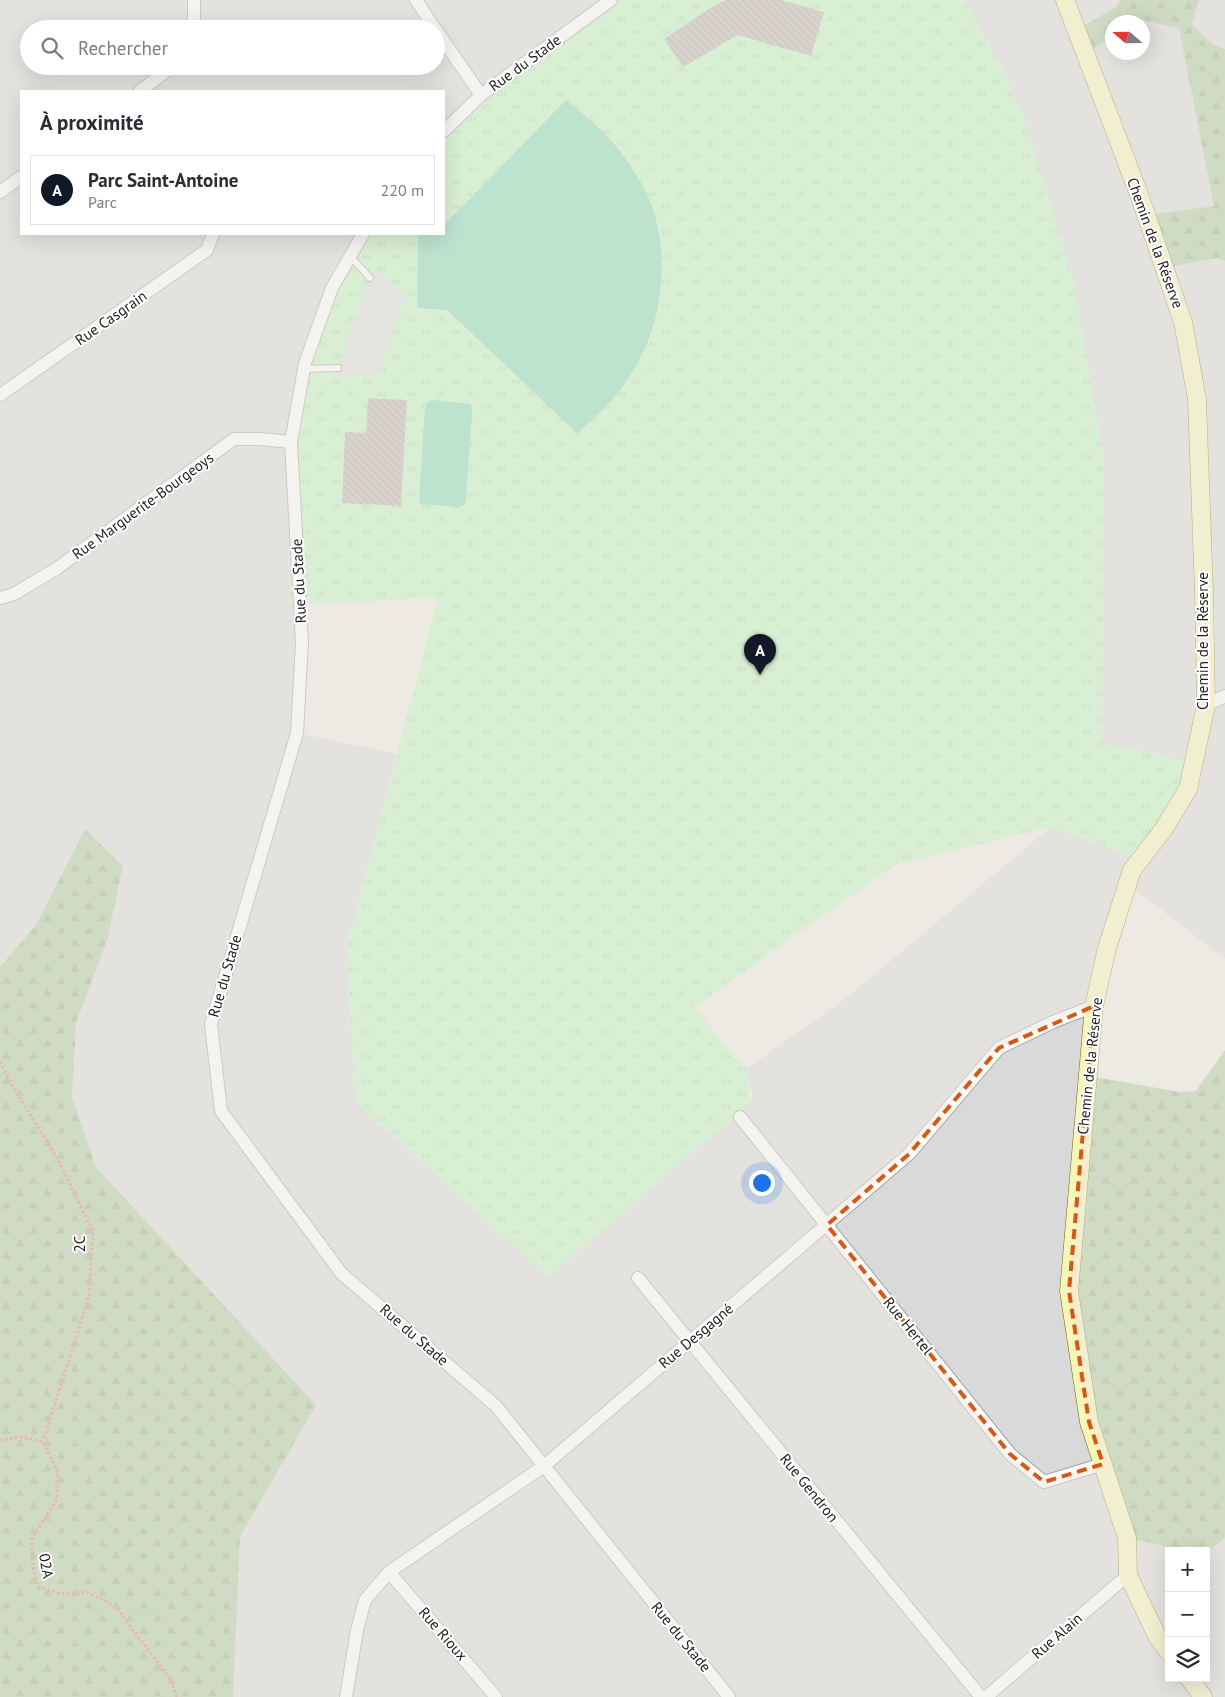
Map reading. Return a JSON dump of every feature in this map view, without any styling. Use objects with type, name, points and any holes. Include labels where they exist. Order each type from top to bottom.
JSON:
[{"type":"street","points":[[193,20],[194,0]]},
{"type":"street","points":[[416,0],[430,20]]},
{"type":"street","name":"Rue du Stade","points":[[445,130],[481,95],[611,0]]},
{"type":"street","name":"Chemin de la Réserve","points":[[1065,0],[1140,197],[1183,322],[1197,399],[1206,705],[1188,789],[1163,830],[1132,870],[1108,948],[1094,1006],[1069,1291],[1089,1422],[1127,1538],[1128,1575],[1157,1636],[1165,1647]]},
{"type":"street","points":[[445,42],[481,95]]},
{"type":"street","points":[[141,90],[161,75]]},
{"type":"street","points":[[0,192],[20,178]]},
{"type":"street","name":"Rue Casgrain","points":[[0,395],[207,250],[213,235]]},
{"type":"street","name":"Rue du Stade","points":[[362,235],[332,288],[304,370],[291,442],[302,643],[297,733],[211,1024],[221,1111],[342,1274],[496,1406],[729,1697]]},
{"type":"street","name":"Rue Marguerite-Bourgeoys","points":[[0,598],[14,594],[56,569],[234,439],[260,438],[291,442]]},
{"type":"street","points":[[1206,705],[1225,696]]},
{"type":"street","name":"Rue Desgagné","points":[[346,1697],[357,1630],[365,1600],[389,1572],[544,1466],[827,1225],[909,1154],[999,1048],[1053,1022],[1094,1006]]},
{"type":"street","name":"Rue Hertel","points":[[740,1117],[1010,1454],[1044,1482],[1102,1464]]},
{"type":"street","name":"Rue Gendron","points":[[638,1278],[981,1697]]},
{"type":"street","name":"Rue Rioux","points":[[389,1572],[496,1697]]},
{"type":"street","name":"Rue Alain","points":[[986,1697],[1128,1575]]},
{"type":"street","points":[[1192,1682],[1203,1697]]},
{"type":"lane","points":[[350,256],[370,278]]},
{"type":"lane","points":[[304,370],[338,368]]},
{"type":"path","name":"2C","points":[[0,1062],[57,1158],[93,1231],[89,1296],[43,1442]]},
{"type":"path","points":[[0,1440],[22,1437],[43,1442]]},
{"type":"path","name":"02A","points":[[43,1442],[57,1470],[57,1499],[32,1538],[32,1562],[38,1587],[61,1594],[87,1592],[114,1606],[171,1680],[177,1697]]},
{"type":"highlighted area","points":[[1094,1006],[1069,1291],[1089,1422],[1103,1464],[1044,1482],[1010,1454],[827,1225],[909,1154],[999,1048]]},
{"type":"shaded area","points":[[0,0],[611,0],[445,124],[445,90],[20,90],[20,235],[355,235],[336,263],[305,363],[297,733],[397,754],[347,945],[355,1102],[549,1277],[753,1098],[746,1069],[845,999],[1051,827],[1141,860],[1196,762],[1102,744],[1103,453],[1023,115],[1002,68],[964,0],[1120,0],[1116,7],[1076,30],[1085,54],[1105,41],[1105,60],[1150,60],[1150,22],[1179,29],[1214,206],[1146,215],[1164,268],[1218,258],[1225,261],[1225,959],[1127,883],[1107,948],[1069,1291],[1120,1536],[1167,1547],[1165,1547],[1165,1682],[1210,1682],[1210,1550],[1225,1538],[1225,1697],[233,1697],[240,1537],[316,1405],[96,1167],[72,1097],[76,1023],[107,941],[85,830],[36,925],[0,967]]},
{"type":"shaded area","points":[[1199,0],[1225,0],[1225,49],[1212,44],[1192,24]]},
{"type":"shaded area","points":[[373,270],[405,297],[377,375],[334,377]]},
{"type":"green space","points":[[618,0],[964,0],[1002,68],[1023,115],[1073,278],[1103,453],[1102,744],[1197,762],[1141,860],[1051,827],[895,865],[694,1007],[746,1069],[751,1102],[549,1277],[355,1102],[347,945],[438,598],[290,605],[287,446],[302,355],[336,263],[355,235],[445,235],[445,126]]},
{"type":"green space","points":[[1120,0],[1199,0],[1192,24],[1212,44],[1225,49],[1225,261],[1218,258],[1164,268],[1146,215],[1214,206],[1179,29],[1150,22],[1150,15],[1105,15],[1105,41],[1085,54],[1076,30],[1116,7]]},
{"type":"green space","points":[[566,100],[607,136],[625,157],[649,199],[660,238],[662,261],[658,307],[644,350],[633,371],[615,396],[577,433],[447,310],[417,308],[418,235],[445,235],[445,224]]},
{"type":"green space","points":[[432,400],[471,404],[466,501],[464,505],[458,507],[420,504],[425,408],[427,402]]},
{"type":"green space","points":[[85,829],[123,866],[107,941],[76,1023],[72,1097],[96,1167],[316,1405],[240,1537],[233,1697],[0,1697],[0,967],[36,925]]},
{"type":"green space","points":[[1225,1050],[1225,1538],[1210,1550],[1210,1547],[1167,1547],[1120,1536],[1069,1292],[1083,1075],[1180,1092],[1196,1091]]},
{"type":"building","points":[[725,0],[781,0],[824,12],[811,56],[738,35],[683,67],[664,39]]},
{"type":"building","points":[[368,398],[407,400],[401,506],[342,503],[345,432],[366,433]]},
{"type":"place","name":"Parc Saint-Antoine","points":[[760,675]]}]
